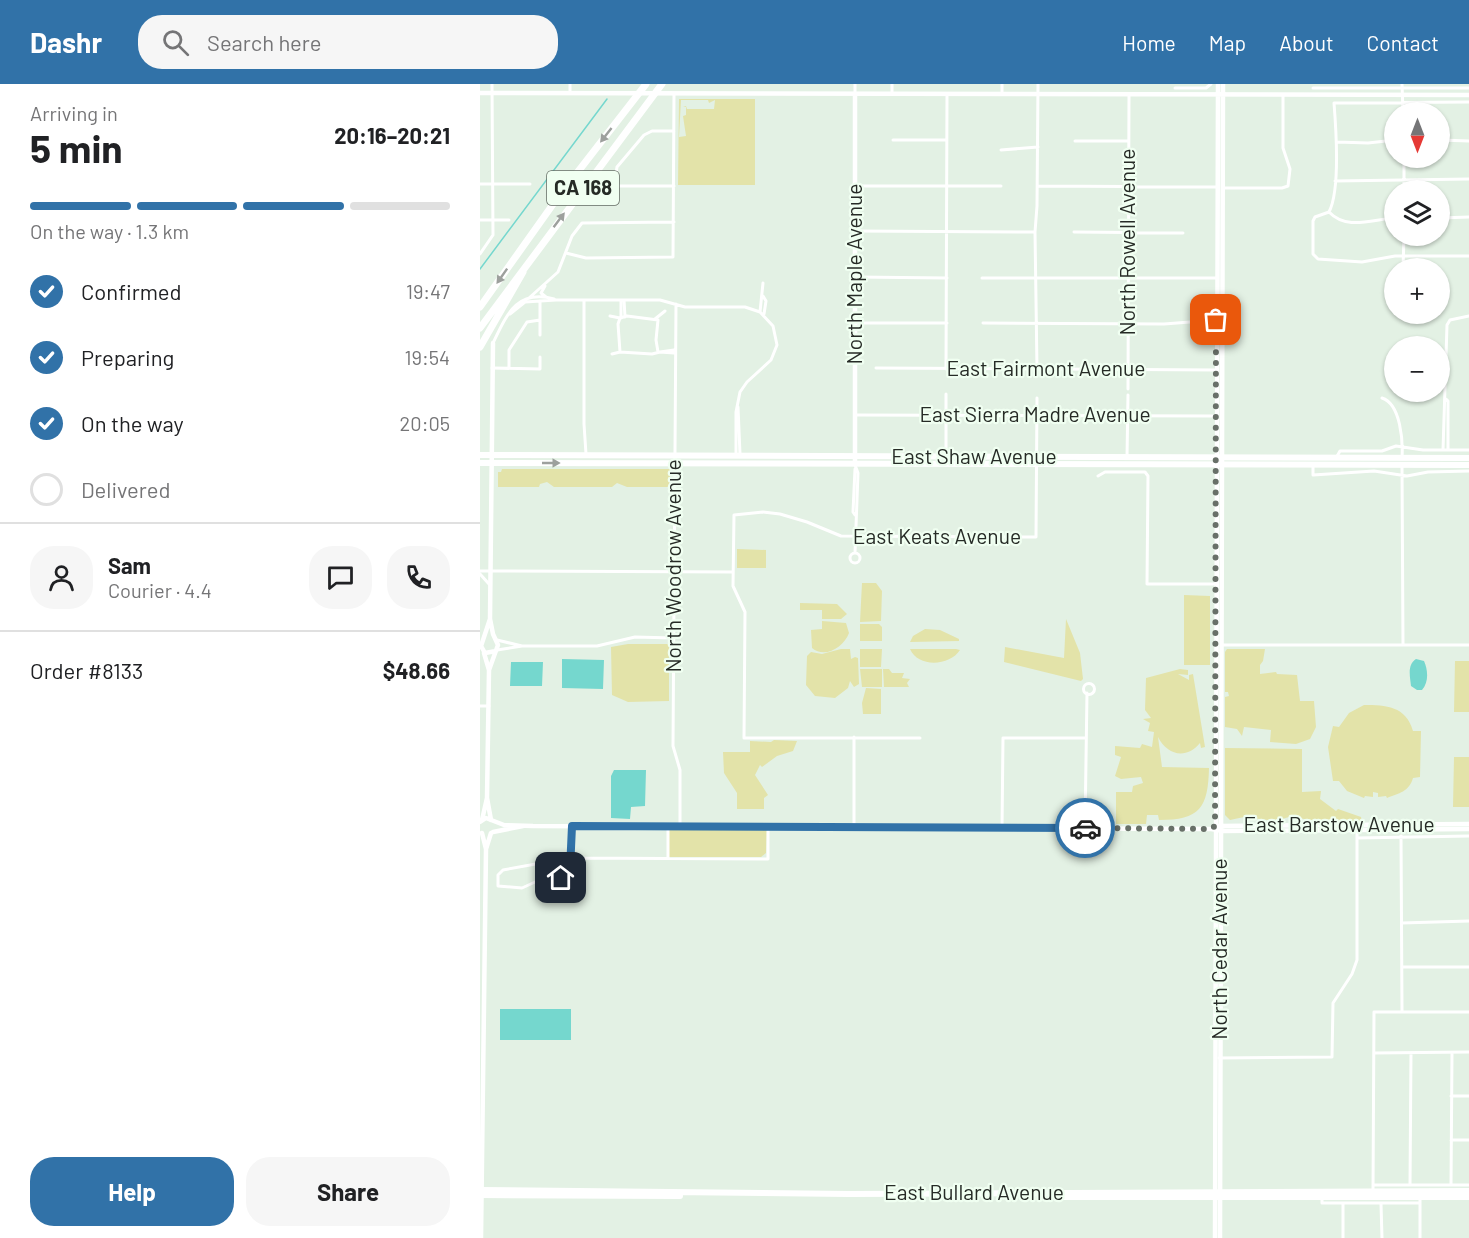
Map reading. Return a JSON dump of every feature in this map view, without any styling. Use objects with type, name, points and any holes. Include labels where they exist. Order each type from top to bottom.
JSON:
[{"type":"highway","name":"CA 168","points":[[480,307],[556,201],[646,84]]},
{"type":"highway","name":"CA 168","points":[[480,328],[662,84]]},
{"type":"highway","points":[[480,347],[522,277],[524,267]]},
{"type":"main road","name":"East Shaw Avenue","points":[[480,455],[586,455],[674,460],[738,456],[855,463]]},
{"type":"main road","name":"East Shaw Avenue","points":[[480,463],[674,460],[855,463],[1127,458],[1336,458],[1469,465]]},
{"type":"main road","points":[[1094,465],[1109,461],[1124,461],[1127,458]]},
{"type":"main road","name":"East Shaw Avenue","points":[[1037,461],[1094,465],[1219,466],[1342,465],[1356,462],[1466,458]]},
{"type":"main road","name":"East Bullard Avenue","points":[[481,1193],[1322,1197],[1373,1191]]},
{"type":"main road","name":"East Bullard Avenue","points":[[1217,1195],[1373,1191],[1420,1197],[1469,1197]]},
{"type":"main road","name":"East Bullard Avenue","points":[[1420,1197],[1469,1191]]},
{"type":"street","points":[[480,254],[492,238],[492,84]]},
{"type":"street","points":[[570,84],[570,93]]},
{"type":"street","name":"North Maple Avenue","points":[[855,84],[855,463]]},
{"type":"street","points":[[892,84],[892,94]]},
{"type":"street","points":[[1002,84],[1002,95]]},
{"type":"street","points":[[1037,369],[1035,232],[1038,186],[1038,84]]},
{"type":"street","points":[[1175,96],[1175,86],[1206,88],[1211,84]]},
{"type":"street","name":"North Cedar Avenue","points":[[1218,84],[1220,95],[1220,278],[1216,416],[1219,458]]},
{"type":"street","name":"North Cedar Avenue","points":[[1220,95],[1223,84]]},
{"type":"street","points":[[1313,95],[1313,86],[1469,87]]},
{"type":"street","points":[[1402,86],[1402,102]]},
{"type":"street","points":[[480,93],[1469,95]]},
{"type":"street","points":[[566,253],[584,258],[673,257],[674,94]]},
{"type":"street","points":[[946,369],[947,95]]},
{"type":"street","name":"North Rowell Avenue","points":[[1128,389],[1129,95]]},
{"type":"street","points":[[1038,186],[1282,188],[1288,186],[1290,169],[1282,148],[1283,95]]},
{"type":"street","points":[[1384,102],[1334,103],[1336,142],[1334,198],[1329,212],[1316,217],[1313,221],[1315,257],[1362,262],[1404,256],[1469,256]]},
{"type":"street","points":[[1450,102],[1469,102]]},
{"type":"street","points":[[615,186],[617,167],[644,135],[652,131],[674,131]]},
{"type":"street","points":[[893,140],[947,140]]},
{"type":"street","points":[[1450,140],[1469,141]]},
{"type":"street","points":[[1075,141],[1129,141]]},
{"type":"street","points":[[1336,142],[1384,141]]},
{"type":"street","points":[[1002,150],[1038,147]]},
{"type":"street","points":[[1404,168],[1404,178]]},
{"type":"street","points":[[1335,181],[1360,182],[1404,178],[1469,179]]},
{"type":"street","points":[[480,184],[530,184]]},
{"type":"street","points":[[603,186],[674,186]]},
{"type":"street","points":[[855,186],[1001,186]]},
{"type":"street","points":[[1329,212],[1345,221],[1360,223],[1384,220]]},
{"type":"street","points":[[1450,218],[1469,217]]},
{"type":"street","points":[[480,220],[509,220]]},
{"type":"street","points":[[489,670],[498,647],[490,619],[493,343],[516,303],[529,298],[546,285],[558,271],[572,235],[582,223],[674,222]]},
{"type":"street","points":[[855,231],[1035,232]]},
{"type":"street","points":[[1074,232],[1183,233]]},
{"type":"street","points":[[1404,246],[1404,256]]},
{"type":"street","points":[[855,277],[947,278]]},
{"type":"street","points":[[982,278],[1220,278]]},
{"type":"street","name":"North Cedar Avenue","points":[[1215,1238],[1217,1195],[1216,828],[1221,552],[1219,458],[1222,410],[1222,386],[1216,360],[1216,320],[1220,278]]},
{"type":"street","points":[[762,313],[763,283]]},
{"type":"street","points":[[546,285],[542,294],[556,300]]},
{"type":"street","points":[[529,298],[550,298]]},
{"type":"street","points":[[510,314],[523,303],[556,300],[660,300],[687,307],[742,307],[755,309],[762,313],[775,332],[776,350],[767,366],[744,385],[738,405],[740,411],[738,456]]},
{"type":"street","points":[[584,300],[586,455]]},
{"type":"street","points":[[620,352],[618,324],[622,317],[622,300]]},
{"type":"street","points":[[540,301],[540,335]]},
{"type":"street","name":"North Woodrow Avenue","points":[[676,304],[673,746],[680,770],[680,826]]},
{"type":"street","points":[[610,316],[655,319],[665,311]]},
{"type":"street","points":[[1446,450],[1444,401],[1446,399],[1446,327],[1448,321],[1469,316]]},
{"type":"street","points":[[655,319],[658,320],[656,334],[659,351]]},
{"type":"street","points":[[509,369],[509,350],[526,322],[540,320]]},
{"type":"street","points":[[984,323],[1164,324],[1216,320]]},
{"type":"street","points":[[855,323],[947,323]]},
{"type":"street","points":[[612,354],[674,352]]},
{"type":"street","points":[[492,369],[540,369],[540,357]]},
{"type":"street","name":"East Fairmont Avenue","points":[[876,368],[1219,371]]},
{"type":"street","points":[[1216,381],[1219,407],[1222,410]]},
{"type":"street","points":[[946,394],[946,460]]},
{"type":"street","points":[[1127,458],[1128,395]]},
{"type":"street","points":[[1037,398],[1037,461]]},
{"type":"street","points":[[1382,399],[1389,401],[1402,434],[1403,645]]},
{"type":"street","name":"East Sierra Madre Avenue","points":[[855,414],[1216,416]]},
{"type":"street","points":[[1336,458],[1340,451],[1382,451],[1402,446],[1469,450]]},
{"type":"street","name":"East Keats Avenue","points":[[733,572],[734,514],[756,512],[780,514],[807,522],[834,535],[855,537],[1036,537],[1037,461]]},
{"type":"street","points":[[855,463],[858,472],[855,553]]},
{"type":"street","points":[[1312,465],[1315,476],[1338,472],[1374,471],[1402,476],[1428,472],[1469,471]]},
{"type":"street","name":"North Cedar Avenue","points":[[1218,645],[1215,506],[1219,466]]},
{"type":"street","points":[[1098,477],[1105,472],[1144,472],[1148,476],[1147,584],[1215,584]]},
{"type":"street","points":[[1215,506],[1218,534],[1221,537]]},
{"type":"street","points":[[1215,540],[1221,552]]},
{"type":"street","points":[[490,587],[480,573],[491,571],[733,572],[734,589],[745,612],[744,738],[920,738]]},
{"type":"street","points":[[481,821],[487,798],[489,670],[481,646],[490,619]]},
{"type":"street","points":[[482,641],[490,637],[522,646]]},
{"type":"street","points":[[482,650],[488,654],[522,646],[597,646],[635,637],[673,638]]},
{"type":"street","points":[[1218,645],[1469,645]]},
{"type":"street","points":[[1085,828],[1087,693]]},
{"type":"street","points":[[480,706],[489,706]]},
{"type":"street","points":[[854,737],[854,827]]},
{"type":"street","points":[[1002,828],[1003,738],[1085,738]]},
{"type":"street","points":[[486,849],[495,825],[487,798]]},
{"type":"street","name":"East Barstow Avenue","points":[[481,821],[492,820],[524,826],[1002,828],[1357,827],[1469,824]]},
{"type":"street","name":"East Barstow Avenue","points":[[481,832],[492,833],[524,826]]},
{"type":"street","points":[[572,826],[572,858],[568,875],[565,878],[546,877],[519,888],[501,888],[498,875],[503,870],[572,858],[768,859],[768,827]]},
{"type":"street","points":[[668,826],[668,858]]},
{"type":"street","points":[[1217,1058],[1332,1057],[1333,1003],[1352,974],[1357,960],[1357,827]]},
{"type":"street","name":"East Barstow Avenue","points":[[1357,827],[1469,829]]},
{"type":"street","name":"North Cedar Avenue","points":[[1216,828],[1220,998],[1217,1058]]},
{"type":"street","points":[[481,832],[486,849],[482,1238]]},
{"type":"street","points":[[1401,836],[1402,1012]]},
{"type":"street","points":[[1357,838],[1469,836]]},
{"type":"street","points":[[1402,923],[1469,921]]},
{"type":"street","points":[[1215,956],[1220,998]]},
{"type":"street","points":[[1402,967],[1469,967]]},
{"type":"street","points":[[1469,1012],[1374,1012],[1373,1191],[1410,1185],[1469,1185]]},
{"type":"street","points":[[1374,1053],[1469,1052]]},
{"type":"street","points":[[1410,1185],[1411,1053]]},
{"type":"street","points":[[1451,1185],[1452,1053]]},
{"type":"street","points":[[1451,1096],[1469,1096]]},
{"type":"street","points":[[1451,1140],[1469,1140]]},
{"type":"street","name":"North Cedar Avenue","points":[[1217,1195],[1220,1238]]},
{"type":"street","points":[[1322,1197],[1322,1203],[1382,1203],[1420,1197],[1420,1238]]},
{"type":"street","points":[[1342,1203],[1343,1238]]},
{"type":"street","points":[[1382,1203],[1382,1238]]},
{"type":"green space","points":[[679,99],[755,99],[755,185],[678,185]],"holes":[[[681,100],[708,100],[709,103],[715,100],[714,109],[687,109],[686,106],[683,106],[686,107],[686,115],[683,116],[686,136],[679,137]]]},
{"type":"green space","points":[[502,469],[670,469],[670,487],[627,487],[617,483],[612,487],[554,487],[547,482],[540,484],[539,487],[498,487],[498,472]]},
{"type":"green space","points":[[737,549],[766,550],[766,568],[737,568]]},
{"type":"green space","points":[[862,583],[876,583],[882,591],[881,621],[860,622]]},
{"type":"green space","points":[[1184,595],[1210,596],[1210,665],[1184,665]]},
{"type":"green space","points":[[800,603],[837,604],[847,614],[841,619],[822,619],[822,610],[800,610]]},
{"type":"green space","points":[[1066,619],[1080,653],[1083,679],[1081,681],[1004,662],[1005,647],[1064,658]]},
{"type":"green space","points":[[822,621],[846,623],[849,633],[839,647],[828,652],[812,648],[811,630],[822,629]]},
{"type":"green space","points":[[860,624],[879,624],[882,627],[882,641],[860,641]]},
{"type":"green space","points":[[925,629],[940,630],[959,641],[910,642],[913,636]]},
{"type":"green space","points":[[628,644],[669,644],[669,701],[628,702],[612,695],[611,647]]},
{"type":"green space","points":[[850,649],[851,659],[858,658],[859,684],[854,687],[850,681],[848,688],[835,698],[815,696],[806,685],[807,656],[811,652],[822,654]]},
{"type":"green space","points":[[860,649],[882,649],[881,667],[860,667]]},
{"type":"green space","points":[[910,649],[960,650],[949,659],[934,663],[920,659]]},
{"type":"green space","points":[[1227,649],[1265,649],[1260,674],[1276,672],[1277,674],[1297,675],[1300,701],[1314,701],[1316,727],[1310,739],[1296,744],[1270,742],[1271,730],[1244,727],[1242,736],[1237,729],[1225,727],[1225,697],[1229,696],[1228,692],[1225,692],[1225,652]]},
{"type":"green space","points":[[1455,661],[1469,661],[1469,712],[1454,712]]},
{"type":"green space","points":[[860,669],[882,669],[882,687],[862,687]]},
{"type":"green space","points":[[883,669],[889,669],[892,673],[904,673],[902,678],[910,679],[907,683],[909,687],[884,687]]},
{"type":"green space","points":[[1180,669],[1188,670],[1188,675],[1178,674],[1189,680],[1189,675],[1193,674],[1205,747],[1201,748],[1200,743],[1189,752],[1177,753],[1166,748],[1158,737],[1162,767],[1209,768],[1204,802],[1193,814],[1184,818],[1159,820],[1158,815],[1147,815],[1146,824],[1116,824],[1116,792],[1132,792],[1133,786],[1143,783],[1141,777],[1121,779],[1115,776],[1121,757],[1115,755],[1115,746],[1140,748],[1142,744],[1152,747],[1154,732],[1148,731],[1150,723],[1143,719],[1151,718],[1145,710],[1146,678]]},
{"type":"green space","points":[[866,688],[881,689],[881,714],[863,714],[862,703]]},
{"type":"green space","points":[[1364,705],[1394,709],[1405,716],[1413,731],[1421,731],[1420,777],[1413,778],[1403,791],[1387,798],[1386,796],[1378,797],[1378,793],[1373,792],[1373,797],[1365,796],[1364,798],[1347,791],[1339,781],[1333,781],[1328,747],[1333,726],[1339,727],[1349,713]]},
{"type":"green space","points":[[774,740],[797,741],[793,751],[777,756],[762,767],[760,765],[755,775],[768,795],[764,798],[764,809],[737,809],[737,793],[724,773],[723,752],[750,752],[750,741],[771,742]]},
{"type":"green space","points":[[1225,748],[1302,749],[1302,792],[1321,791],[1320,799],[1336,811],[1338,809],[1361,817],[1362,822],[1327,822],[1289,817],[1275,821],[1244,817],[1230,820],[1225,815]]},
{"type":"green space","points":[[1454,757],[1469,757],[1469,807],[1453,807]]},
{"type":"green space","points":[[669,829],[767,829],[766,853],[761,857],[669,857]]},
{"type":"water","points":[[562,659],[604,660],[603,689],[562,688]]},
{"type":"water","points":[[1416,659],[1424,661],[1426,668],[1427,680],[1422,690],[1411,686],[1410,668]]},
{"type":"water","points":[[511,662],[543,662],[542,686],[510,686]]},
{"type":"water","points":[[614,770],[646,770],[645,806],[631,807],[630,819],[611,818],[611,776]]},
{"type":"water","points":[[500,1009],[571,1009],[571,1040],[500,1040]]},
{"type":"waterway","points":[[480,269],[607,99]]},
{"type":"way so far","points":[[1085,828],[1211,829],[1215,826],[1216,320]]},
{"type":"route","points":[[561,878],[567,877],[570,870],[572,826],[1085,828]]}]
